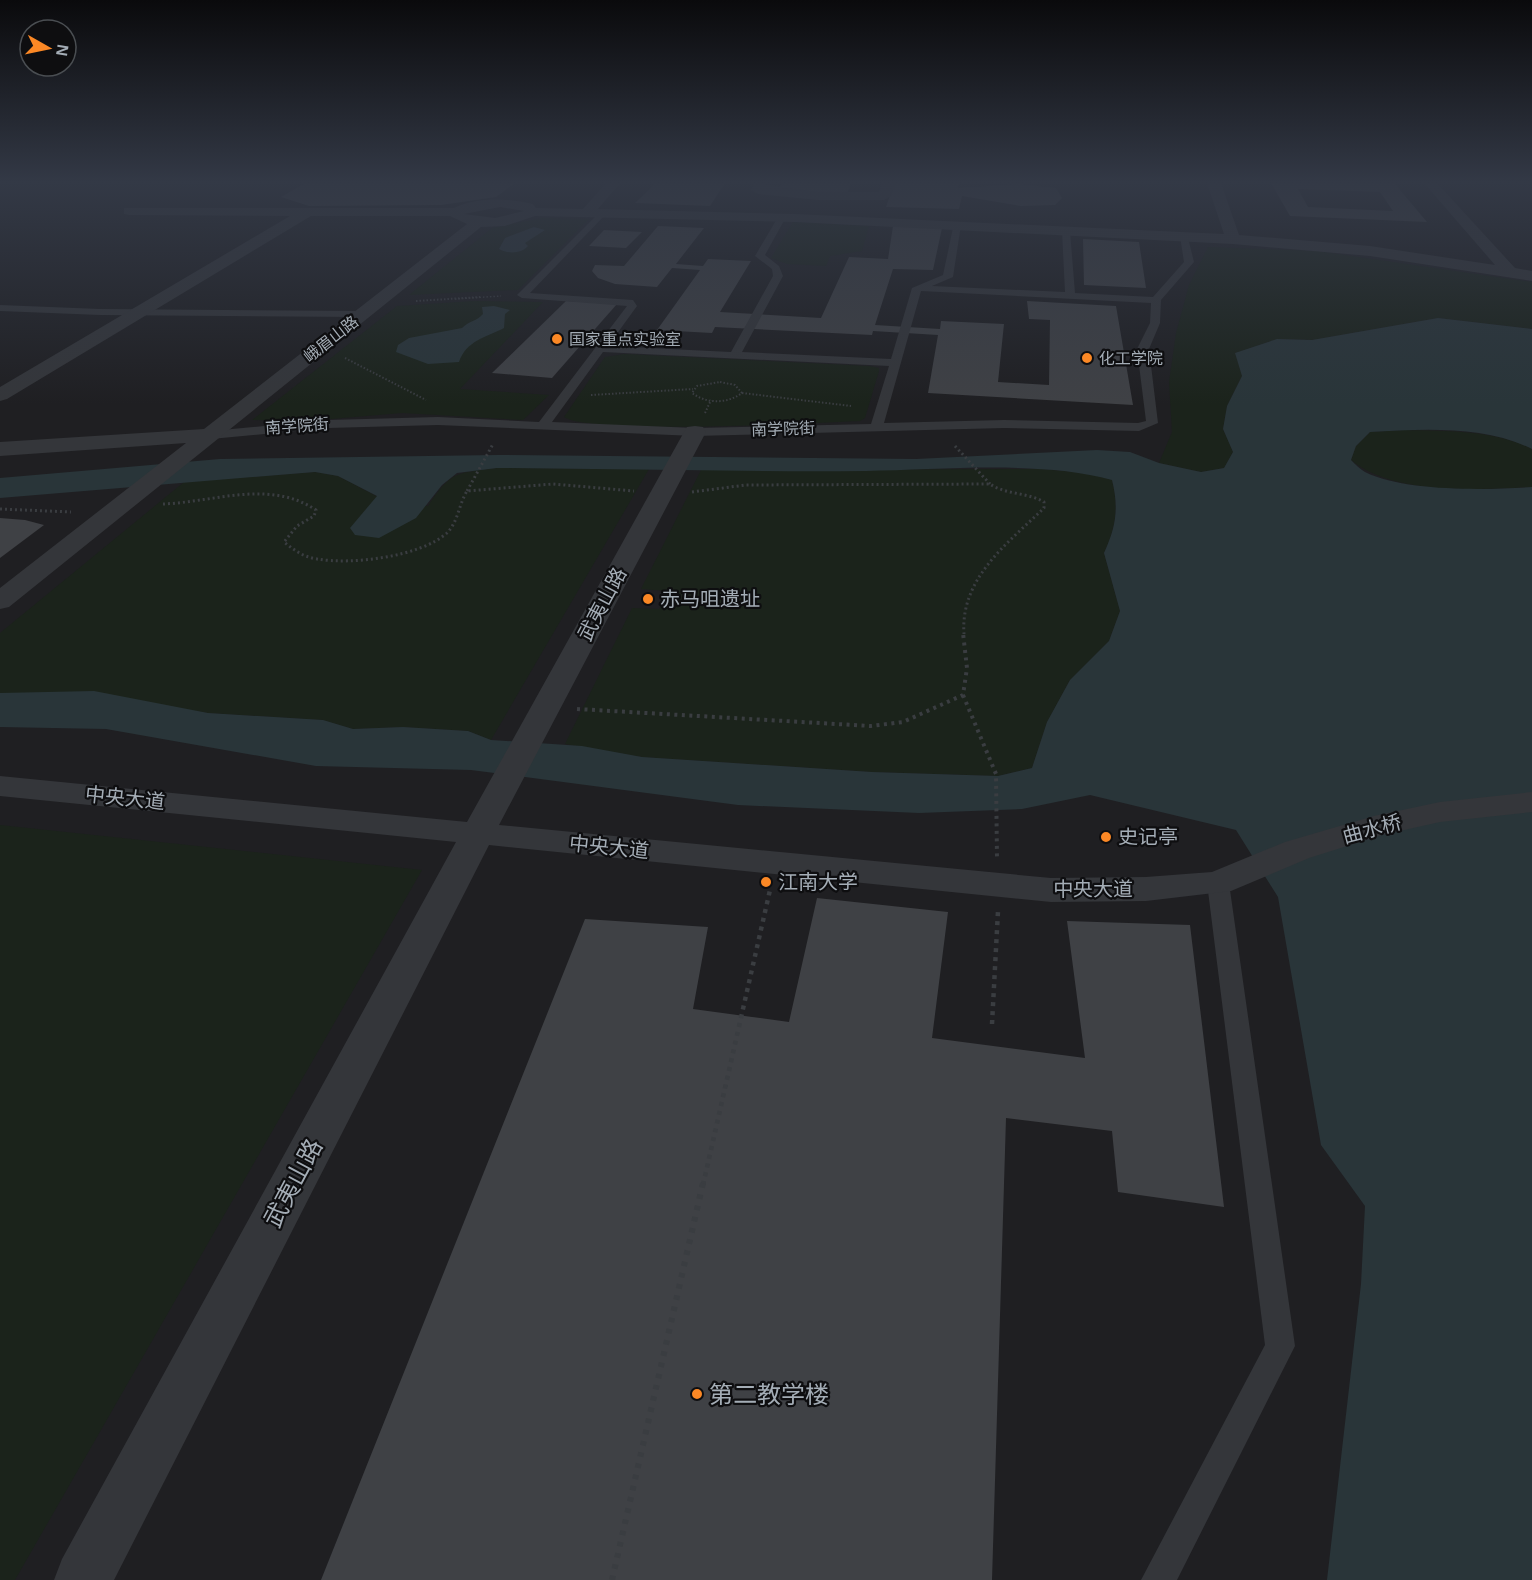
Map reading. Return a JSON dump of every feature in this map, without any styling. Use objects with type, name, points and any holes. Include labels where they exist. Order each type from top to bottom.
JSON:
[{"type":"street","points":[[0,395],[232,257]]},
{"type":"street","name":"峨眉山路","points":[[125,502],[434,257]]},
{"type":"street","points":[[1413,257],[1532,276]]},
{"type":"street","points":[[1495,257],[1509,272]]},
{"type":"street","name":"武夷山路","points":[[83,1580],[477,834],[695,432]]},
{"type":"street","points":[[0,449],[211,435]]},
{"type":"street","points":[[0,601],[125,502]]},
{"type":"street","name":"中央大道","points":[[0,786],[1051,890],[1134,889],[1218,883]]},
{"type":"street","name":"曲水桥","points":[[1218,883],[1297,850],[1374,826],[1440,812],[1532,802]]},
{"type":"lane","points":[[522,295],[556,257]]},
{"type":"lane","points":[[735,355],[778,276],[776,268],[761,257]]},
{"type":"lane","points":[[917,288],[948,277],[952,257]]},
{"type":"lane","points":[[1068,257],[1070,295]]},
{"type":"lane","points":[[917,288],[1156,300],[1189,262],[1188,257]]},
{"type":"lane","points":[[877,426],[917,288]]},
{"type":"lane","points":[[522,295],[629,302],[632,306],[543,425]]},
{"type":"lane","name":"南学院街","points":[[211,435],[375,422],[543,425],[695,432],[1004,424],[1139,428],[1152,423],[1143,349],[1155,323],[1156,300]]},
{"type":"lane","points":[[0,308],[138,313],[362,314]]},
{"type":"lane","points":[[600,349],[895,363]]},
{"type":"lane","points":[[1158,1580],[1280,1346],[1218,883]]},
{"type":"path","points":[[379,301],[522,295]]},
{"type":"path","points":[[341,356],[429,402]]},
{"type":"path","points":[[564,398],[693,389],[704,384],[720,382],[735,385],[742,393]]},
{"type":"path","points":[[693,389],[694,396],[711,400],[734,398],[742,393],[881,411]]},
{"type":"path","points":[[0,509],[125,502],[181,505],[237,495],[269,494],[287,497],[310,505],[316,510],[314,516],[299,523],[290,531],[284,542],[290,551],[309,557],[364,559],[413,551],[447,533],[456,522],[462,498],[490,449]]},
{"type":"path","points":[[966,456],[982,476],[998,490],[1035,496],[1044,502],[1044,508],[1004,547],[980,576],[967,599],[963,621],[968,681],[963,695],[996,774],[998,885],[992,1024]]},
{"type":"path","points":[[467,491],[672,474],[778,486],[990,484]]},
{"type":"path","points":[[539,721],[871,726],[903,722],[963,695]]},
{"type":"path","points":[[612,1580],[776,863]]},
{"type":"shaded area","name":"江南大学","points":[[0,257],[1532,257],[1532,1580],[0,1580]]},
{"type":"shaded area","points":[[456,257],[551,257],[518,290],[409,295]]},
{"type":"shaded area","points":[[830,257],[826,266],[787,264],[771,258]]},
{"type":"shaded area","points":[[1203,257],[1357,257],[1532,282],[1532,329],[1438,318],[1312,340],[1277,339],[1236,353],[1242,376],[1227,406],[1223,429],[1233,452],[1224,468],[1201,472],[1159,463],[1172,432],[1169,382],[1176,333],[1189,285]]},
{"type":"shaded area","points":[[474,301],[543,302],[460,389],[549,395],[523,420],[402,413],[307,421],[252,420],[397,306]]},
{"type":"shaded area","points":[[494,306],[510,310],[505,314],[504,328],[472,344],[466,349],[459,362],[428,364],[396,352],[398,345],[409,338],[462,328],[483,314],[482,307]]},
{"type":"shaded area","points":[[1438,318],[1532,329],[1532,449],[1513,441],[1473,432],[1410,430],[1370,432],[1356,446],[1351,460],[1365,472],[1382,479],[1402,483],[1470,489],[1532,487],[1532,1580],[1327,1580],[1361,1284],[1365,1206],[1321,1145],[1278,897],[1236,830],[1090,795],[1022,809],[919,813],[738,805],[471,770],[316,766],[106,729],[0,727],[0,693],[94,691],[208,713],[323,720],[353,729],[403,727],[468,731],[491,740],[582,746],[642,757],[872,772],[998,776],[1032,768],[1047,722],[1070,680],[1109,641],[1120,611],[1104,553],[1111,535],[1116,509],[1112,480],[1084,474],[1023,468],[728,471],[497,468],[457,473],[442,485],[416,518],[379,538],[355,535],[350,528],[377,496],[338,476],[315,472],[0,498],[0,478],[220,459],[497,455],[916,459],[1097,450],[1130,452],[1159,463],[1201,472],[1224,468],[1233,452],[1223,429],[1227,406],[1242,376],[1235,353],[1277,339],[1312,340]]},
{"type":"shaded area","points":[[625,354],[869,366],[879,368],[879,371],[865,418],[860,421],[657,427],[582,422],[564,417],[605,357]]},
{"type":"shaded area","points":[[1454,431],[1487,435],[1532,449],[1532,487],[1463,489],[1413,485],[1368,471],[1351,460],[1356,446],[1370,432]]},
{"type":"shaded area","points":[[497,468],[649,469],[491,740],[468,731],[403,727],[353,729],[322,720],[208,713],[162,706],[0,693],[0,633],[184,482],[315,472],[338,476],[378,497],[428,506],[443,486],[456,476],[472,471]]},
{"type":"shaded area","points":[[1041,469],[1087,473],[1112,480],[1116,509],[1111,535],[1104,553],[1120,611],[1109,641],[1070,680],[1047,722],[1032,768],[998,776],[872,772],[642,757],[565,744],[632,608],[659,609],[667,591],[641,589],[701,470]]},
{"type":"shaded area","points":[[0,825],[422,870],[15,1580],[0,1580]]},
{"type":"building","points":[[632,257],[682,257],[676,264],[703,266],[708,259],[751,261],[720,312],[821,318],[849,257],[888,259],[888,257],[936,257],[933,270],[893,269],[875,325],[940,329],[941,321],[1004,324],[998,382],[1049,385],[1050,320],[1029,319],[1027,301],[1116,306],[1133,405],[928,393],[938,335],[873,331],[872,335],[715,327],[712,333],[657,330],[700,270],[672,268],[657,287],[615,284],[598,278],[592,271],[595,265],[624,266]]},
{"type":"building","points":[[1083,257],[1141,257],[1146,288],[1084,285]]},
{"type":"building","name":"国家重点实验室","points":[[566,301],[617,304],[552,378],[492,373]]},
{"type":"building","points":[[0,518],[25,520],[44,525],[0,558]]},
{"type":"building","name":"第二教学楼","points":[[817,898],[948,912],[932,1038],[1085,1058],[1067,921],[1190,925],[1224,1207],[1118,1192],[1112,1131],[1006,1118],[992,1580],[321,1580],[585,919],[708,927],[693,1009],[789,1022]]},
{"type":"place","name":"国家重点实验室","points":[[557,339]]},
{"type":"place","name":"化工学院","points":[[1087,358]]},
{"type":"place","name":"赤马咀遗址","points":[[648,599]]},
{"type":"place","name":"史记亭","points":[[1106,837]]},
{"type":"place","name":"江南大学","points":[[766,882]]},
{"type":"place","name":"第二教学楼","points":[[697,1394]]}]
